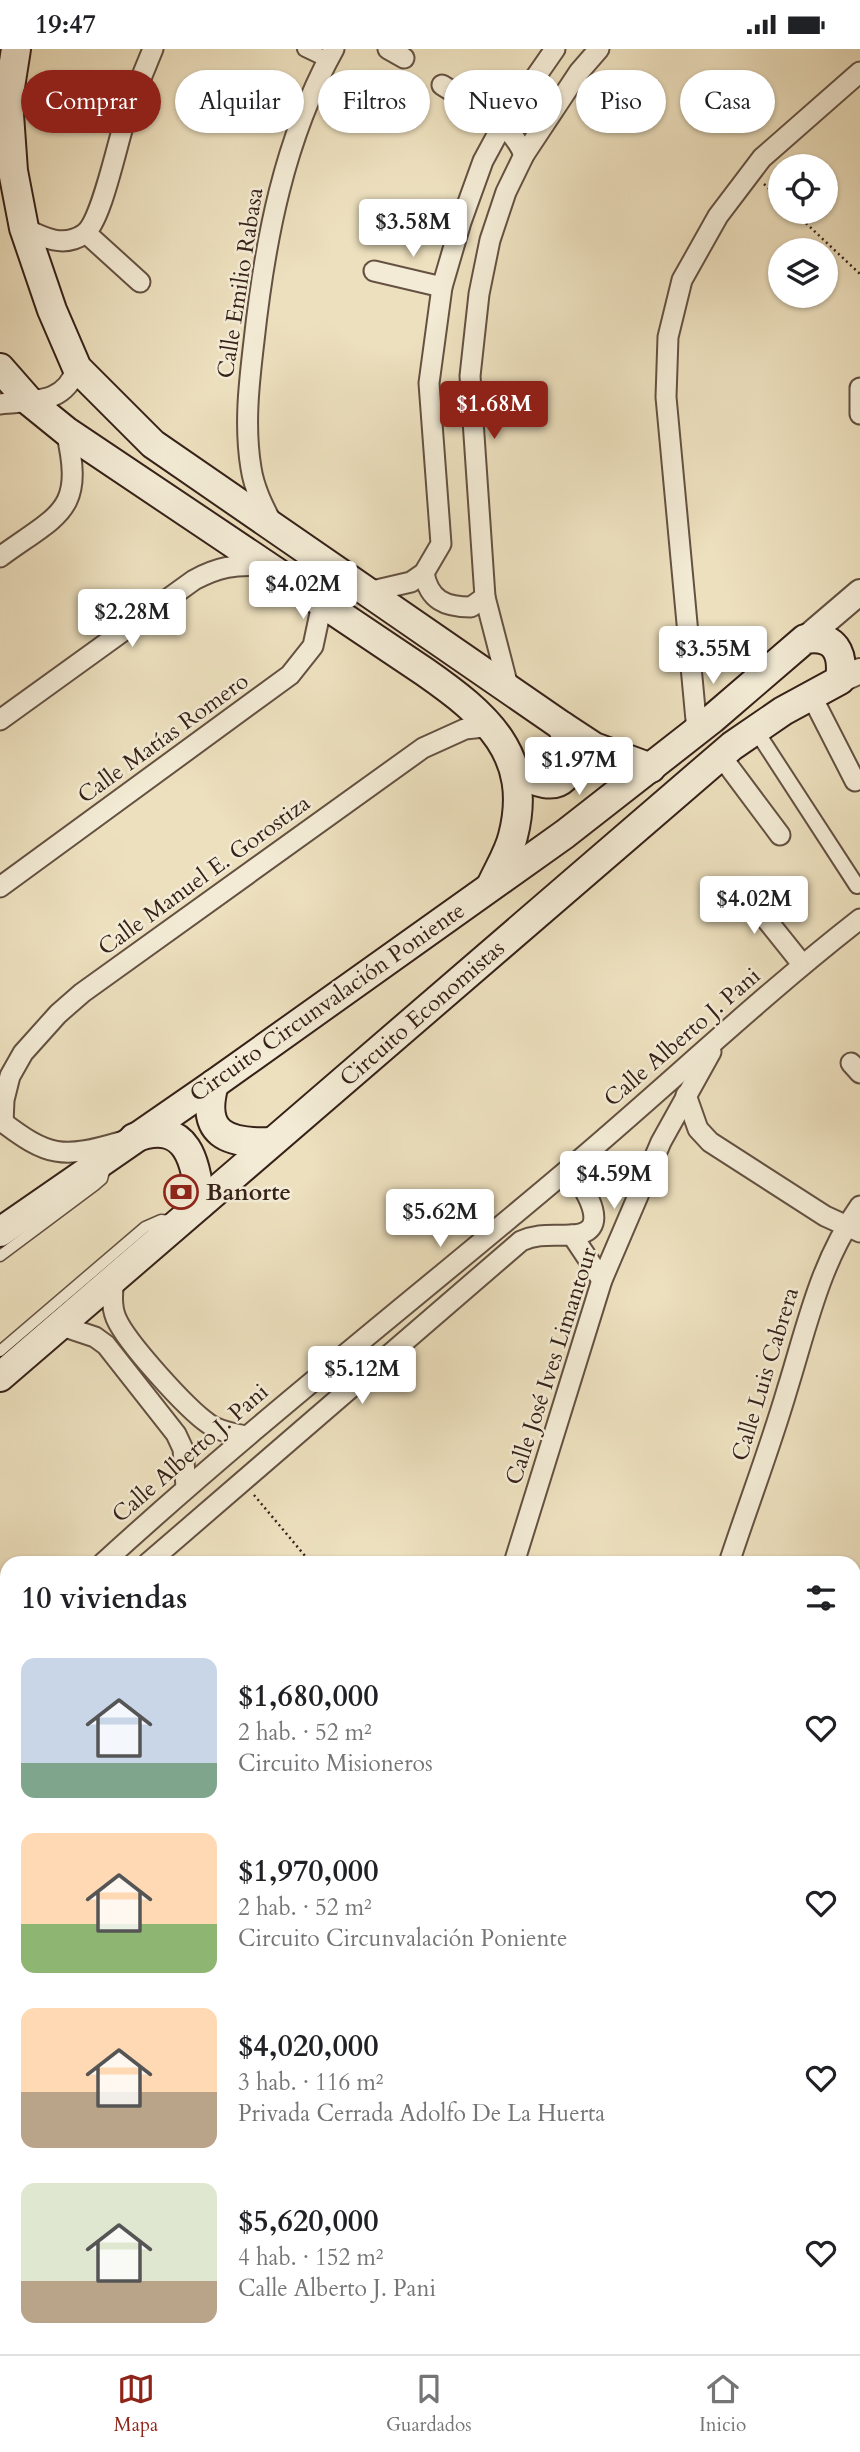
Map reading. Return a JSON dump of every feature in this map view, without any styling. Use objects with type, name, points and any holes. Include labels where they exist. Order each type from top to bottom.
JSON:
[{"type":"main road","points":[[16,49],[4,93],[13,171],[24,228],[52,310],[77,368],[153,444],[276,530],[594,747],[651,768]]},
{"type":"main road","points":[[0,368],[29,401],[66,432],[462,697],[493,726],[515,769],[518,804],[513,837],[490,887]]},
{"type":"main road","points":[[805,639],[827,640],[837,647],[850,675]]},
{"type":"main road","name":"Circuito Circunvalación Poniente","points":[[0,1232],[131,1139],[215,1084],[490,887],[651,768],[805,639]]},
{"type":"main road","name":"Circuito Economistas","points":[[0,1377],[721,756],[755,729],[850,675]]},
{"type":"main road","points":[[515,769],[533,782],[546,784],[561,781],[570,772],[572,759],[562,726]]},
{"type":"main road","points":[[215,1084],[210,1109],[215,1129],[221,1135],[238,1140],[271,1142]]},
{"type":"main road","points":[[131,1139],[160,1134],[183,1144],[196,1166],[189,1213]]},
{"type":"street","points":[[24,228],[48,240],[67,242],[86,233],[97,217],[126,116],[153,49]]},
{"type":"street","points":[[305,49],[331,54]]},
{"type":"street","points":[[540,70],[555,49]]},
{"type":"street","points":[[509,690],[485,597],[470,376],[478,294],[490,240],[506,192],[524,155],[579,72],[599,49]]},
{"type":"street","name":"Calle Emilio Rabasa","points":[[276,530],[260,501],[251,471],[247,437],[252,361],[268,243],[280,183],[301,121],[331,54]]},
{"type":"street","points":[[697,731],[666,397],[668,337],[682,280],[718,216],[762,158],[860,72]]},
{"type":"street","points":[[368,592],[394,588],[425,573],[436,557],[442,527],[429,383],[442,287],[478,173],[498,133]]},
{"type":"street","points":[[513,133],[524,155]]},
{"type":"street","points":[[86,233],[140,282]]},
{"type":"street","points":[[374,271],[442,287]]},
{"type":"street","points":[[0,404],[63,393],[72,384],[77,368]]},
{"type":"street","points":[[860,388],[860,414]]},
{"type":"street","points":[[0,557],[57,515],[68,501],[75,484],[74,464],[66,432]]},
{"type":"street","points":[[0,720],[194,580],[215,568],[236,564],[263,566]]},
{"type":"street","points":[[425,573],[427,588],[444,604],[471,607],[485,597]]},
{"type":"street","points":[[805,639],[860,592]]},
{"type":"street","name":"Calle Matías Romero","points":[[0,887],[290,675],[313,646],[322,604]]},
{"type":"street","points":[[811,695],[855,781]]},
{"type":"street","name":"Calle Manuel E. Gorostiza","points":[[2,1122],[10,1076],[23,1053],[58,1014],[82,993],[423,748],[465,729],[493,726]]},
{"type":"street","points":[[755,729],[857,886]]},
{"type":"street","points":[[721,756],[780,835]]},
{"type":"street","points":[[750,899],[802,964]]},
{"type":"street","name":"Calle Alberto J. Pani","points":[[111,1556],[245,1436],[570,1167],[802,964],[860,919]]},
{"type":"street","name":"Calle José Ives Limantour","points":[[516,1556],[602,1280],[661,1142],[719,1039]]},
{"type":"street","points":[[686,1095],[698,1129],[710,1142],[825,1216],[853,1228]]},
{"type":"street","points":[[2,1122],[33,1145],[71,1154],[131,1139]]},
{"type":"street","points":[[156,1556],[522,1241],[543,1233],[572,1235],[584,1232],[591,1224],[594,1207],[570,1167]]},
{"type":"street","name":"Calle Luis Cabrera","points":[[731,1556],[787,1390],[811,1303],[853,1228],[860,1206]]},
{"type":"street","points":[[572,1235],[602,1280]]},
{"type":"street","points":[[114,1281],[112,1297],[115,1317],[125,1334],[196,1414],[218,1429],[245,1436]]},
{"type":"street","points":[[62,1326],[95,1337],[106,1345],[169,1425],[183,1449],[186,1487]]},
{"type":"lane","points":[[0,1256],[103,1179],[105,1157]]},
{"type":"lane","points":[[0,1351],[145,1227],[189,1213]]},
{"type":"path","points":[[752,172],[768,187]]},
{"type":"path","points":[[807,224],[860,274]]},
{"type":"path","points":[[256,1498],[305,1556]]},
{"type":"place","name":"Banorte","points":[[181,1192]]}]
